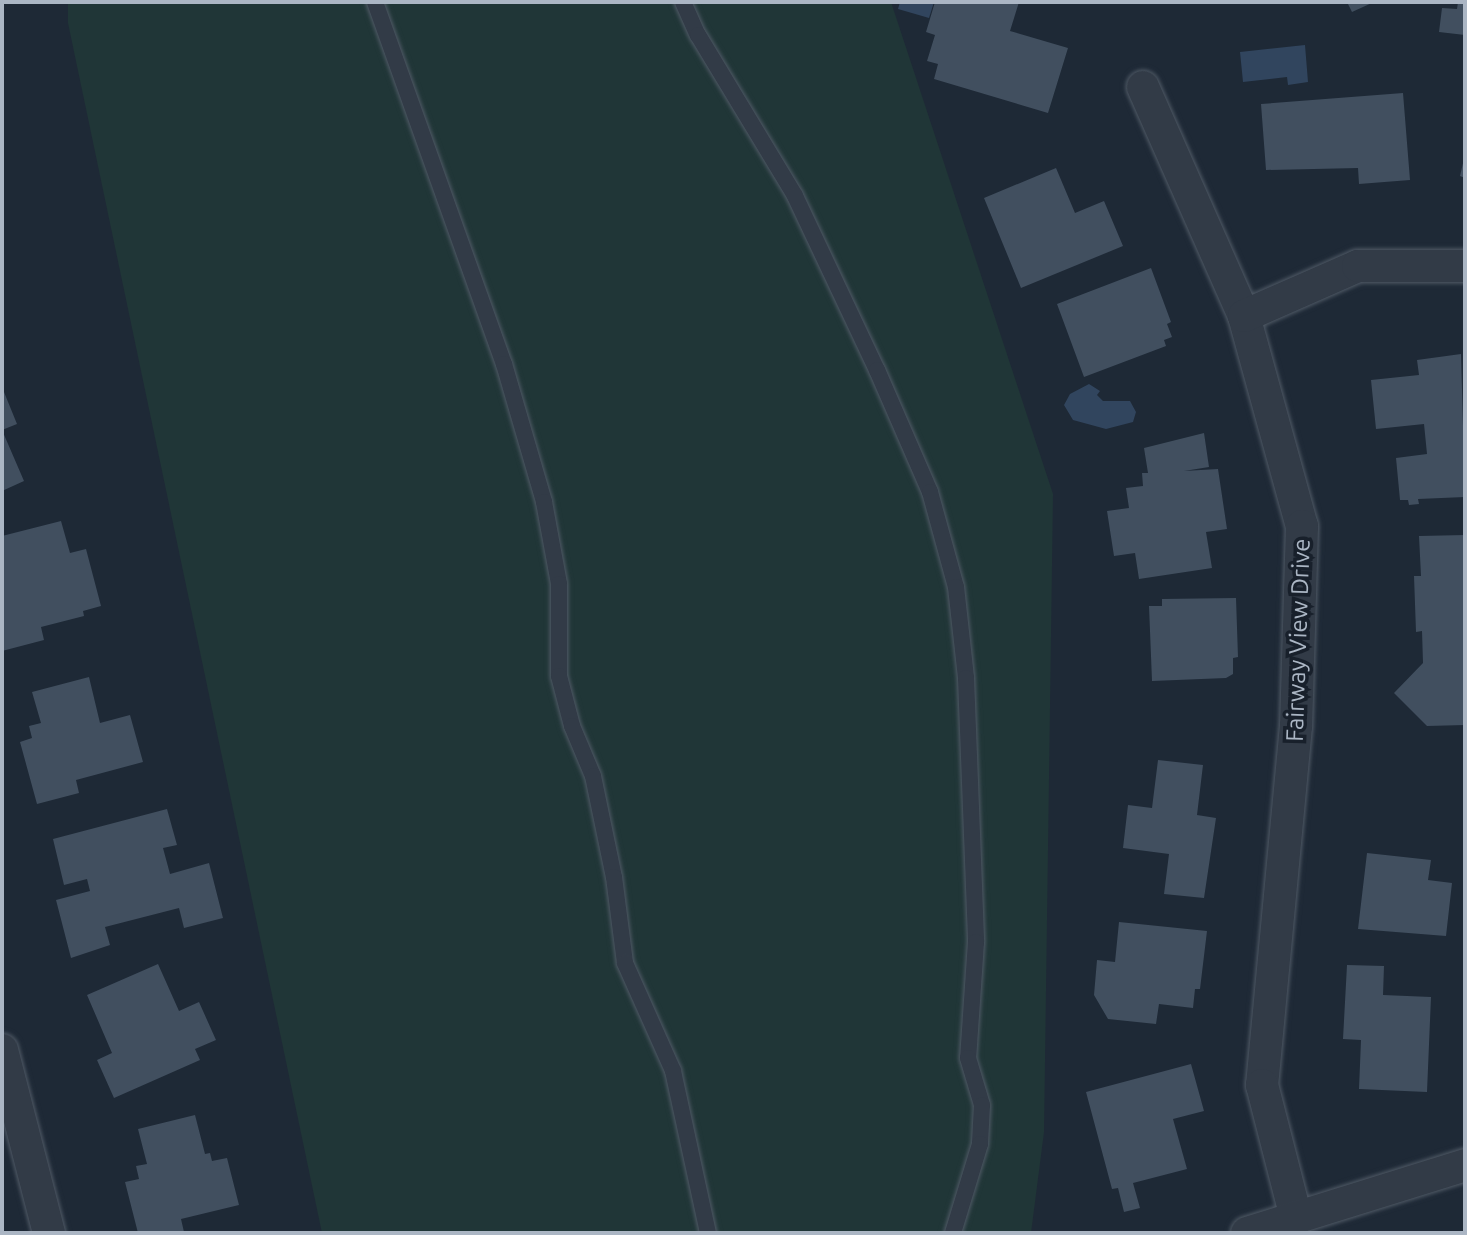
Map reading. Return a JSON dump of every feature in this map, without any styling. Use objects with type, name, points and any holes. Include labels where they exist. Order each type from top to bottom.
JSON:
[{"type":"street","name":"Fairway View Drive","points":[[1143,87],[1244,316],[1302,526],[1296,726],[1262,1085],[1296,1217]]},
{"type":"street","points":[[1244,316],[1358,266],[1465,266]]},
{"type":"street","points":[[2,1050],[49,1233]]},
{"type":"street","points":[[1247,1233],[1465,1165]]},
{"type":"lane","points":[[375,2],[504,363],[544,502],[559,584],[559,676],[572,726],[593,776],[614,877],[625,963],[673,1071],[708,1233]]},
{"type":"lane","points":[[683,2],[698,35],[795,196],[877,370],[930,492],[956,587],[967,678],[976,942],[968,1058],[982,1105],[980,1144],[953,1233]]},
{"type":"green space","points":[[68,2],[891,2],[1053,494],[1044,1132],[1031,1233],[322,1233],[68,23]]},
{"type":"water","points":[[900,2],[934,2],[929,18],[898,9]]},
{"type":"water","points":[[1305,45],[1308,82],[1288,85],[1287,77],[1243,82],[1240,52]]},
{"type":"water","points":[[1089,384],[1100,391],[1097,395],[1103,401],[1130,401],[1136,412],[1133,422],[1106,429],[1073,420],[1064,405],[1070,394]]},
{"type":"building","points":[[935,2],[1019,2],[1010,31],[1068,48],[1048,113],[934,79],[938,64],[927,61],[935,35],[926,32]]},
{"type":"building","points":[[1347,2],[1374,2],[1352,12]]},
{"type":"building","points":[[1458,2],[1465,2],[1465,35],[1439,32],[1442,8],[1457,9]]},
{"type":"building","points":[[1403,93],[1410,180],[1359,184],[1358,168],[1266,170],[1261,104]]},
{"type":"building","points":[[1465,159],[1465,178],[1460,176]]},
{"type":"building","points":[[1056,168],[1075,213],[1104,201],[1123,246],[1021,288],[984,198]]},
{"type":"building","points":[[1151,268],[1171,322],[1167,324],[1172,337],[1164,340],[1166,346],[1084,377],[1057,304]]},
{"type":"building","points":[[1461,354],[1465,497],[1418,499],[1419,504],[1409,505],[1408,500],[1400,500],[1396,458],[1427,454],[1424,424],[1376,429],[1371,380],[1419,375],[1417,360]]},
{"type":"building","points":[[4,392],[17,424],[2,430],[2,393]]},
{"type":"building","points":[[2,430],[24,481],[2,491]]},
{"type":"building","points":[[1204,433],[1209,467],[1184,471],[1218,469],[1227,529],[1206,532],[1212,568],[1139,579],[1135,553],[1114,556],[1107,511],[1129,508],[1126,488],[1143,486],[1142,473],[1148,473],[1144,448]]},
{"type":"building","points":[[61,521],[70,553],[86,549],[101,606],[83,611],[84,616],[41,627],[44,640],[2,651],[2,536]]},
{"type":"building","points":[[1465,535],[1465,725],[1427,726],[1394,693],[1423,663],[1422,631],[1416,632],[1414,576],[1421,576],[1419,536]]},
{"type":"building","points":[[1236,598],[1238,657],[1233,658],[1233,674],[1226,678],[1152,681],[1149,606],[1162,606],[1162,599]]},
{"type":"building","points":[[89,677],[100,723],[130,715],[143,762],[76,780],[79,793],[37,804],[20,742],[32,738],[29,726],[41,723],[32,692]]},
{"type":"building","points":[[1158,760],[1203,765],[1197,815],[1216,818],[1204,898],[1164,894],[1169,854],[1123,848],[1128,805],[1152,808]]},
{"type":"building","points":[[167,809],[177,845],[163,848],[170,874],[209,863],[223,918],[184,928],[179,908],[105,927],[110,945],[71,958],[56,900],[90,891],[87,879],[64,885],[53,839]]},
{"type":"building","points":[[1367,853],[1431,860],[1428,880],[1452,883],[1446,936],[1358,929]]},
{"type":"building","points":[[1119,922],[1207,931],[1200,989],[1195,989],[1193,1008],[1159,1004],[1156,1024],[1108,1019],[1094,995],[1097,960],[1115,962]]},
{"type":"building","points":[[158,964],[179,1011],[199,1002],[216,1040],[195,1049],[200,1060],[114,1098],[97,1060],[112,1053],[87,995]]},
{"type":"building","points":[[1347,965],[1384,966],[1383,995],[1431,997],[1427,1092],[1359,1089],[1361,1040],[1343,1039]]},
{"type":"building","points":[[1191,1064],[1204,1111],[1173,1119],[1187,1169],[1133,1183],[1140,1208],[1124,1212],[1118,1188],[1112,1189],[1086,1092]]},
{"type":"building","points":[[195,1115],[205,1154],[210,1153],[212,1161],[227,1158],[239,1205],[181,1219],[184,1232],[138,1233],[125,1182],[139,1179],[136,1166],[147,1164],[138,1129]]}]
